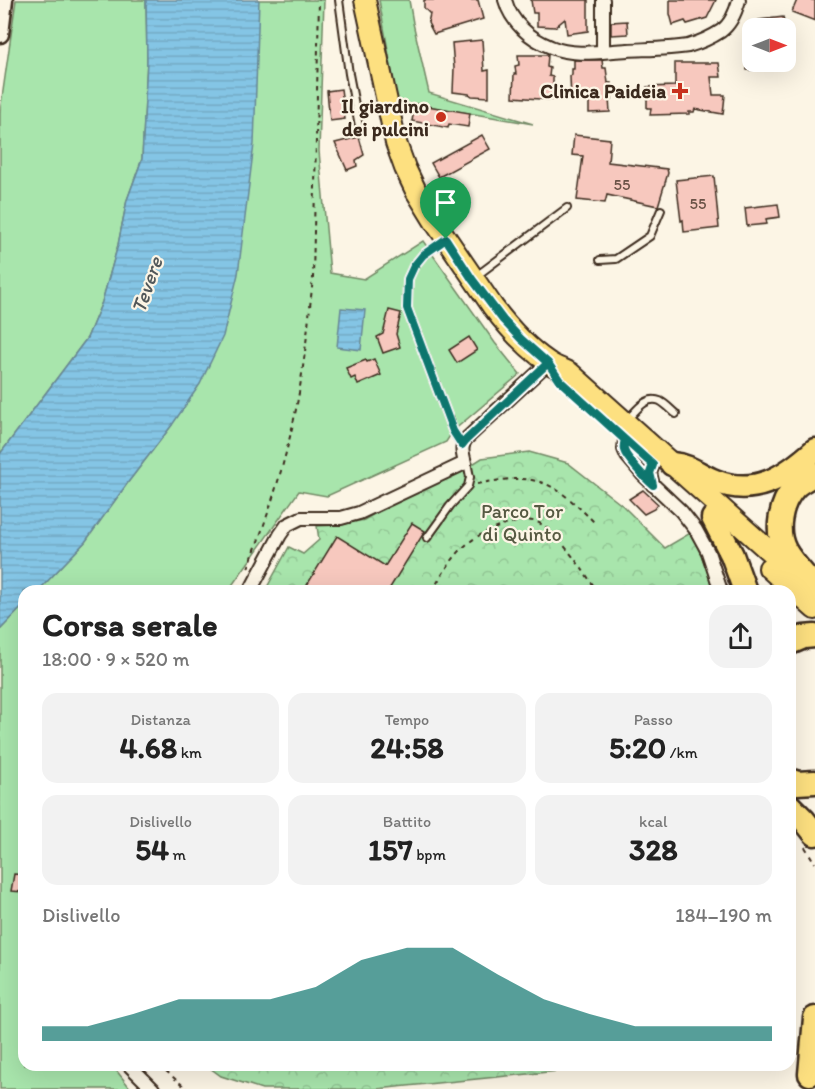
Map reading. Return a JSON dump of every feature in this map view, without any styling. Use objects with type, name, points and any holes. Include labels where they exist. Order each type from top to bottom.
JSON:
[{"type":"highway","points":[[662,464],[688,467],[723,484],[742,488],[766,483],[780,477],[815,450]]},
{"type":"highway","points":[[815,474],[801,482],[790,494],[784,506],[780,525],[786,553],[815,590]]},
{"type":"highway","points":[[713,518],[732,555],[743,585]]},
{"type":"highway","points":[[796,640],[815,636]]},
{"type":"highway","points":[[796,783],[815,782]]},
{"type":"highway","points":[[796,812],[815,834]]},
{"type":"highway","points":[[809,1082],[815,1018]]},
{"type":"highway","points":[[809,1082],[815,1048]]},
{"type":"main road","points":[[0,34],[4,0]]},
{"type":"main road","points":[[365,0],[398,149],[416,191],[472,279],[503,320],[548,363],[560,381],[625,431],[815,590]]},
{"type":"main road","points":[[662,464],[713,518],[788,585]]},
{"type":"main road","points":[[796,592],[815,609]]},
{"type":"street","points":[[505,0],[510,14],[534,38],[563,51],[574,52],[685,46],[696,43],[719,33],[734,15],[739,0]]},
{"type":"street","points":[[603,0],[603,51]]},
{"type":"street","points":[[253,585],[279,535],[291,522],[302,518],[348,517],[465,463],[462,445],[466,440],[548,363]]},
{"type":"street","points":[[625,431],[626,455],[643,476],[692,524],[708,552],[719,585]]},
{"type":"street","points":[[653,485],[650,473],[662,464]]},
{"type":"street","points":[[135,1071],[153,1089]]},
{"type":"lane","points":[[339,0],[359,126]]},
{"type":"lane","points":[[472,279],[567,208]]},
{"type":"lane","points":[[600,260],[616,259],[650,236],[661,210]]},
{"type":"lane","points":[[446,239],[423,255],[414,266],[408,279],[407,308],[453,431],[462,445]]},
{"type":"lane","points":[[625,431],[643,404],[648,401],[661,402],[676,414]]},
{"type":"lane","points":[[427,538],[468,486],[470,477],[465,463]]},
{"type":"path","points":[[246,573],[271,506],[287,448],[302,374],[313,278],[319,0]]},
{"type":"path","points":[[468,486],[523,478],[542,483],[553,487],[571,499],[595,523]]},
{"type":"path","points":[[435,585],[444,570],[470,540],[496,527],[529,520],[544,525],[550,531],[593,585]]},
{"type":"path","points":[[166,1071],[188,1089]]},
{"type":"green space","points":[[16,0],[146,0],[147,60],[142,159],[127,200],[118,245],[102,302],[87,338],[0,454],[0,112]]},
{"type":"green space","points":[[258,0],[324,0],[319,151],[330,273],[364,279],[423,241],[495,343],[520,374],[453,431],[446,442],[327,496],[299,491],[232,585],[44,585],[85,542],[172,425]]},
{"type":"green space","points":[[379,0],[409,0],[429,93],[533,124],[415,104],[398,106]]},
{"type":"green space","name":"Parco Tor di Quinto","points":[[529,452],[568,463],[623,506],[665,548],[692,532],[711,585],[268,585],[289,547],[303,554],[319,540],[317,526],[364,520],[396,501],[482,458]]},
{"type":"green space","points":[[18,611],[18,1071],[117,1071],[131,1089],[0,1089],[0,630]]},
{"type":"green space","points":[[214,1071],[558,1071],[377,1089],[262,1089],[221,1076]]},
{"type":"water","name":"Tevere","points":[[146,0],[259,0],[254,144],[238,274],[223,336],[200,384],[85,542],[44,585],[18,585],[18,611],[0,630],[0,454],[87,338],[102,302],[118,245],[127,200],[142,159],[147,60]]},
{"type":"water","points":[[341,308],[365,310],[361,350],[337,347]]},
{"type":"building","points":[[424,0],[478,0],[483,19],[434,34],[428,23],[430,14],[424,8]]},
{"type":"building","points":[[531,0],[588,0],[588,31],[567,34],[565,19],[555,27],[537,26],[537,13],[533,13]]},
{"type":"building","points":[[670,0],[716,0],[707,18],[687,24],[685,21],[673,25]]},
{"type":"building","points":[[797,0],[815,0],[815,21],[792,12]]},
{"type":"building","points":[[627,21],[628,34],[611,35],[611,22]]},
{"type":"building","points":[[482,40],[484,71],[489,70],[489,97],[453,92],[452,43]]},
{"type":"building","points":[[518,55],[548,55],[549,76],[553,77],[553,100],[513,97],[515,66],[519,65]]},
{"type":"building","points":[[574,60],[602,60],[603,68],[606,68],[608,83],[611,83],[610,112],[589,113],[589,100],[571,101],[570,76],[574,69]]},
{"type":"building","name":"Clinica Paideia","points":[[675,63],[719,63],[721,77],[711,77],[713,95],[725,95],[723,114],[695,109],[689,114],[650,115],[651,108],[647,108],[647,87],[675,86]]},
{"type":"building","points":[[341,89],[345,119],[330,121],[327,91]]},
{"type":"building","name":"Il giardino dei pulcini","points":[[415,104],[470,113],[468,127],[449,124],[448,128],[412,121]]},
{"type":"building","points":[[482,135],[490,149],[439,177],[431,163]]},
{"type":"building","points":[[574,135],[610,139],[608,162],[667,169],[668,173],[658,206],[607,195],[605,203],[577,200],[583,156],[572,155]]},
{"type":"building","points":[[359,137],[364,155],[356,160],[357,166],[347,170],[335,143]]},
{"type":"building","points":[[714,176],[719,228],[684,232],[676,180]]},
{"type":"building","points":[[778,204],[780,217],[766,219],[767,224],[747,226],[745,208]]},
{"type":"building","points":[[389,310],[401,313],[396,334],[400,347],[383,353],[377,337],[383,334]]},
{"type":"building","points":[[469,337],[477,350],[457,363],[449,350]]},
{"type":"building","points":[[374,359],[381,375],[358,385],[355,377],[351,379],[346,368]]},
{"type":"building","points":[[643,490],[658,504],[644,514],[629,499]]},
{"type":"building","points":[[412,523],[425,531],[392,585],[307,585],[337,536],[385,566]]},
{"type":"building","points":[[14,874],[18,874],[18,892],[11,891]]},
{"type":"place","name":"Clinica Paideia","points":[[680,91]]},
{"type":"place","name":"Il giardino dei pulcini","points":[[441,117]]},
{"type":"route","points":[[446,239],[423,255],[414,266],[408,279],[407,308],[453,431],[462,445],[548,363],[560,381],[653,465],[650,473],[653,485],[626,455],[625,440],[560,381],[548,363],[503,320],[446,239]]}]
